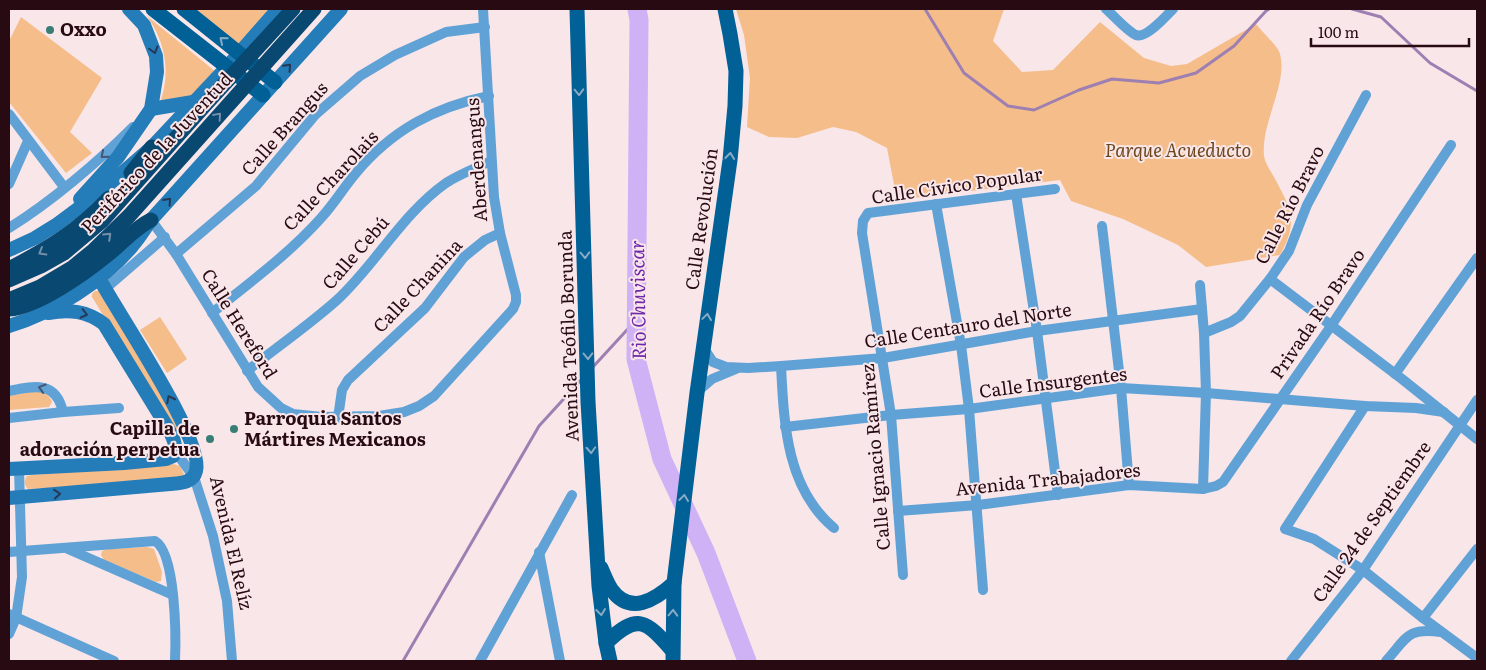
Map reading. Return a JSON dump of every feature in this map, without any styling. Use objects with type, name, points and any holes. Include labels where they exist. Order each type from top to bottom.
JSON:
[{"type":"highway","name":"Periférico de la Juventud","points":[[9,280],[41,266],[64,253],[102,221],[293,9]]},
{"type":"highway","name":"Periférico de la Juventud","points":[[9,300],[40,287],[72,268],[94,250],[129,216],[314,9]]},
{"type":"highway","points":[[9,270],[58,243],[83,224],[122,185],[152,148]]},
{"type":"highway","points":[[9,309],[27,304],[72,283],[107,256],[134,230],[151,220]]},
{"type":"main road","points":[[56,225],[118,156],[151,109],[157,72],[156,56],[144,25],[129,9]]},
{"type":"main road","points":[[153,9],[264,95]]},
{"type":"main road","points":[[184,9],[275,82]]},
{"type":"main road","points":[[9,250],[35,238],[56,225],[99,193],[152,148],[278,9]]},
{"type":"main road","points":[[9,326],[102,283],[133,246],[151,220],[341,9]]},
{"type":"main road","points":[[572,9],[578,58]]},
{"type":"main road","name":"Avenida Teófilo Borunda","points":[[577,9],[587,310],[588,402],[596,558],[601,614],[610,661]]},
{"type":"main road","name":"Calle Revolución","points":[[674,583],[697,393],[736,106],[736,71],[725,9]]},
{"type":"main road","points":[[151,109],[192,102]]},
{"type":"main road","name":"Avenida El Relíz","points":[[102,283],[162,385],[190,438],[197,463],[194,476]]},
{"type":"main road","points":[[14,469],[166,459],[173,456],[176,451],[175,442],[169,430],[104,324],[93,316],[78,312],[52,312],[36,315]]},
{"type":"main road","points":[[14,498],[170,484],[183,482],[194,476]]},
{"type":"main road","points":[[596,558],[610,588],[618,598],[625,602],[642,604],[651,601],[674,583]]},
{"type":"main road","points":[[673,656],[674,583]]},
{"type":"main road","points":[[606,643],[615,633],[626,627],[642,623],[652,628],[673,656]]},
{"type":"street","name":"Aberdenangus","points":[[483,9],[491,161],[500,233],[516,295],[515,306]]},
{"type":"street","points":[[1106,9],[1134,34],[1140,36],[1148,32],[1173,9]]},
{"type":"street","name":"Calle Brangus","points":[[176,254],[256,186],[315,115],[360,76],[395,55],[446,32],[485,27]]},
{"type":"street","name":"Calle Río Bravo","points":[[1204,333],[1231,322],[1240,316],[1270,279],[1289,251],[1307,205],[1366,95]]},
{"type":"street","name":"Calle Charolais","points":[[212,313],[286,252],[321,218],[357,172],[380,149],[406,128],[428,115],[461,102],[489,96]]},
{"type":"street","points":[[9,228],[64,188],[118,142],[151,109]]},
{"type":"street","points":[[9,114],[64,188]]},
{"type":"street","points":[[9,184],[28,141]]},
{"type":"street","name":"Privada Río Bravo","points":[[1203,488],[1216,486],[1223,482],[1331,326],[1451,145]]},
{"type":"street","name":"Calle Cebú","points":[[247,371],[336,300],[359,278],[405,222],[428,198],[448,182],[491,161]]},
{"type":"street","name":"Calle Cívico Popular","points":[[864,217],[868,213],[1055,189]]},
{"type":"street","points":[[1016,194],[1037,332],[1058,495]]},
{"type":"street","points":[[936,204],[961,346],[969,409],[978,505],[983,590]]},
{"type":"street","name":"Calle Ignacio Ramírez","points":[[864,217],[862,232],[891,415],[903,575]]},
{"type":"street","name":"Calle Hereford","points":[[151,220],[176,254],[258,387],[281,408],[301,415],[338,418],[395,414],[411,409],[434,396],[515,306]]},
{"type":"street","points":[[1102,226],[1121,388],[1129,485]]},
{"type":"street","name":"Calle Chanina","points":[[338,418],[342,390],[348,380],[425,308],[464,257],[485,240],[500,233]]},
{"type":"street","points":[[102,283],[165,237]]},
{"type":"street","points":[[1394,374],[1477,258]]},
{"type":"street","points":[[1270,279],[1477,439]]},
{"type":"street","points":[[1200,285],[1206,393],[1203,488]]},
{"type":"street","name":"Calle Centauro del Norte","points":[[703,347],[710,358],[718,365],[739,368],[781,366],[883,358],[1037,332],[1202,309]]},
{"type":"street","points":[[781,366],[784,427],[792,460],[803,487],[824,519],[834,528]]},
{"type":"street","name":"Calle Centauro del Norte","points":[[697,393],[712,379],[739,368]]},
{"type":"street","points":[[9,391],[32,386],[44,387],[57,396],[62,403],[64,412]]},
{"type":"street","name":"Calle Insurgentes","points":[[784,427],[891,415],[969,409],[1121,388],[1416,408],[1444,412]]},
{"type":"street","name":"Calle 24 de Septiembre","points":[[1291,661],[1363,570],[1477,400]]},
{"type":"street","points":[[1365,406],[1285,529],[1314,539],[1363,570],[1477,658]]},
{"type":"street","points":[[9,418],[119,408]]},
{"type":"street","points":[[176,451],[194,476]]},
{"type":"street","points":[[9,634],[22,577],[21,551],[14,498],[14,469]]},
{"type":"street","name":"Avenida El Relíz","points":[[194,476],[213,536],[227,601],[232,661]]},
{"type":"street","name":"Avenida Trabajadores","points":[[898,511],[978,505],[1129,485],[1203,488]]},
{"type":"street","points":[[480,661],[572,495]]},
{"type":"street","points":[[9,552],[155,541],[161,546],[166,557],[173,595],[175,661]]},
{"type":"street","points":[[65,548],[173,595]]},
{"type":"street","points":[[1424,618],[1477,549]]},
{"type":"street","points":[[539,552],[560,661]]},
{"type":"street","points":[[12,616],[114,661]]},
{"type":"street","points":[[1386,661],[1408,636],[1415,631],[1442,632]]},
{"type":"green space","points":[[190,9],[269,9],[239,46]]},
{"type":"green space","name":"Parque Acueducto","points":[[736,9],[1004,9],[993,41],[1022,72],[1053,70],[1100,22],[1144,58],[1171,66],[1187,64],[1256,24],[1280,54],[1280,78],[1266,130],[1264,156],[1288,207],[1291,224],[1286,243],[1280,255],[1206,267],[1178,245],[1123,219],[1071,201],[1060,180],[897,200],[887,148],[856,132],[833,127],[797,138],[769,137],[747,127],[750,78],[744,35]]},
{"type":"green space","points":[[147,16],[216,72],[190,98],[158,107],[165,84],[165,60],[159,37]]},
{"type":"green space","points":[[21,17],[102,78],[70,132],[92,153],[66,173],[9,102],[9,41]]},
{"type":"green space","points":[[95,291],[99,291],[183,429],[183,437],[178,436],[92,297]]},
{"type":"green space","points":[[160,317],[187,359],[167,373],[140,330]]},
{"type":"green space","points":[[34,391],[43,392],[49,397],[52,402],[49,407],[9,410],[9,396]]},
{"type":"green space","points":[[173,464],[180,466],[184,474],[182,479],[177,481],[28,489],[25,483],[27,476],[32,475]]},
{"type":"green space","points":[[147,547],[154,549],[162,572],[161,581],[156,582],[104,560],[101,555],[102,551],[108,549]]},
{"type":"waterway","name":"Rio Chuviscar","points":[[637,9],[639,20],[636,359],[662,459],[706,553],[747,661]]},
{"type":"waterway","points":[[925,9],[964,73],[1008,106],[1034,110],[1079,90],[1112,79],[1159,83],[1196,73],[1234,46],[1269,9]]},
{"type":"waterway","points":[[1352,9],[1381,17],[1430,63],[1477,91]]},
{"type":"waterway","points":[[592,368],[637,319]]},
{"type":"waterway","points":[[403,661],[539,426],[581,380]]},
{"type":"place","name":"Oxxo","points":[[50,30]]},
{"type":"place","name":"Parroquia Santos Mártires Mexicanos","points":[[234,429]]},
{"type":"place","name":"Capilla de adoración perpetua","points":[[210,439]]}]
